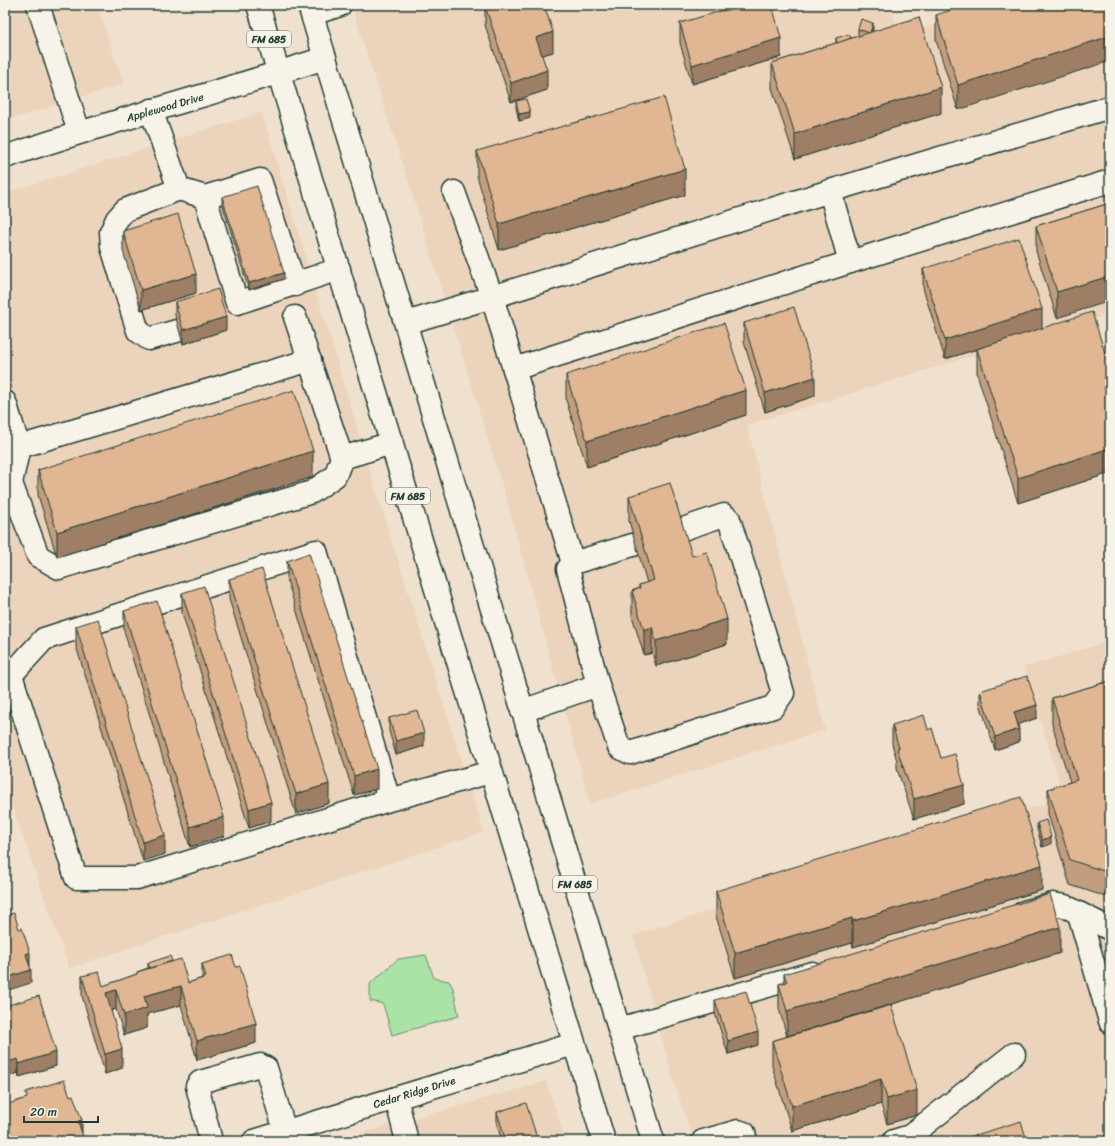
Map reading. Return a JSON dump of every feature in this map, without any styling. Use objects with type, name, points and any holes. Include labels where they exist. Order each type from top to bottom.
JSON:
[{"type":"main road","points":[[38,5],[79,132]]},
{"type":"main road","name":"FM 685","points":[[258,5],[604,1141]]},
{"type":"main road","points":[[310,10],[340,5]]},
{"type":"main road","name":"FM 685","points":[[310,10],[326,58],[653,1141]]},
{"type":"main road","name":"Applewood Drive","points":[[5,157],[79,132],[326,58]]},
{"type":"main road","points":[[406,323],[830,191],[1110,106]]},
{"type":"main road","points":[[151,110],[179,189]]},
{"type":"main road","points":[[180,330],[149,339],[138,331],[112,247],[111,232],[116,219],[125,210],[179,189],[205,197],[260,180],[265,209],[277,246],[295,285]]},
{"type":"main road","points":[[514,370],[850,262],[1110,181]]},
{"type":"main road","points":[[830,191],[850,262]]},
{"type":"main road","points":[[454,192],[492,297],[573,563]]},
{"type":"main road","points":[[205,197],[220,223],[232,261],[230,310],[339,269]]},
{"type":"main road","points":[[5,402],[19,447],[11,482],[38,556],[59,568],[312,492],[335,476],[342,458],[295,317]]},
{"type":"main road","points":[[19,447],[310,360]]},
{"type":"main road","points":[[342,458],[392,443]]},
{"type":"main road","points":[[636,544],[573,563],[568,569],[598,685],[619,747],[630,753],[773,707],[783,693],[729,519],[724,515],[677,531]]},
{"type":"main road","points":[[390,800],[316,551],[44,638],[11,675],[76,878],[137,878],[390,800],[492,772]]},
{"type":"main road","points":[[522,711],[598,685]]},
{"type":"main road","points":[[1008,917],[1053,904],[1065,906],[1110,929]]},
{"type":"main road","points":[[1080,914],[1110,1021]]},
{"type":"main road","points":[[619,1029],[834,967]]},
{"type":"main road","name":"Cedar Ridge Drive","points":[[256,1141],[574,1044]]},
{"type":"main road","points":[[894,1141],[910,1136],[1014,1054]]},
{"type":"main road","points":[[211,1141],[197,1086],[200,1082],[260,1065],[266,1068],[285,1131]]},
{"type":"main road","points":[[396,1098],[407,1141]]},
{"type":"main road","points":[[703,1141],[738,1131],[744,1133],[746,1141]]},
{"type":"shaded area","points":[[5,5],[97,5],[124,84],[5,121]]},
{"type":"shaded area","points":[[351,5],[890,5],[900,36],[1000,5],[1110,5],[1110,314],[747,425],[825,730],[590,804],[506,498],[411,190]]},
{"type":"shaded area","points":[[262,112],[376,490],[484,832],[69,968],[5,786],[5,193]]},
{"type":"shaded area","points":[[1110,641],[1110,1141],[693,1141],[674,1082],[633,935],[1064,798],[1024,667]]},
{"type":"shaded area","points":[[546,1081],[566,1141],[335,1141]]},
{"type":"green space","points":[[426,955],[434,978],[449,981],[453,988],[459,1016],[392,1035],[383,1004],[370,1001],[370,984],[398,959]]},
{"type":"building","points":[[544,5],[553,32],[536,38],[547,70],[511,83],[485,6]]},
{"type":"building","points":[[741,5],[772,5],[781,38],[692,65],[680,23]]},
{"type":"building","points":[[966,5],[1105,5],[1110,22],[1110,36],[958,85],[936,15]]},
{"type":"building","points":[[919,17],[941,87],[795,134],[772,63]]},
{"type":"building","points":[[861,19],[873,23],[870,33],[858,29]]},
{"type":"building","points":[[849,34],[851,38],[837,43],[836,38]]},
{"type":"building","points":[[664,97],[685,169],[499,224],[477,151]]},
{"type":"building","points":[[526,99],[530,112],[519,114],[516,101]]},
{"type":"building","points":[[257,186],[284,273],[249,283],[222,197]]},
{"type":"building","points":[[1110,203],[1110,276],[1057,292],[1036,226]]},
{"type":"building","points":[[178,214],[196,274],[141,290],[123,231]]},
{"type":"building","points":[[1019,238],[1042,309],[945,340],[923,269]]},
{"type":"building","points":[[218,289],[226,317],[183,330],[175,302]]},
{"type":"building","points":[[794,307],[815,377],[765,393],[744,323]]},
{"type":"building","points":[[1092,312],[1110,369],[1110,448],[1018,478],[977,349]]},
{"type":"building","points":[[724,323],[746,390],[587,441],[566,375]]},
{"type":"building","points":[[294,390],[313,451],[57,532],[38,470]]},
{"type":"building","points":[[670,483],[692,556],[707,552],[727,619],[656,641],[652,627],[644,630],[632,591],[640,588],[639,585],[654,580],[629,496]]},
{"type":"building","points":[[309,553],[377,769],[354,776],[287,561]]},
{"type":"building","points":[[262,569],[329,784],[296,794],[229,579]]},
{"type":"building","points":[[204,586],[271,802],[249,809],[182,593]]},
{"type":"building","points":[[157,601],[224,817],[190,827],[124,611]]},
{"type":"building","points":[[98,619],[165,835],[143,842],[76,626]]},
{"type":"building","points":[[1027,676],[1037,705],[1014,712],[1019,729],[995,737],[980,691]]},
{"type":"building","points":[[1110,681],[1110,873],[1070,860],[1048,789],[1077,780],[1052,698]]},
{"type":"building","points":[[417,710],[424,733],[396,741],[389,718]]},
{"type":"building","points":[[924,715],[928,730],[932,728],[941,758],[955,754],[964,785],[914,799],[897,749],[899,748],[892,725]]},
{"type":"building","points":[[1021,797],[1042,865],[853,921],[852,918],[735,953],[716,891]]},
{"type":"building","points":[[1046,820],[1051,837],[1042,840],[1037,823]]},
{"type":"building","points":[[1050,894],[1060,927],[787,1011],[779,984],[787,982],[784,974]]},
{"type":"building","points":[[14,913],[19,929],[22,928],[30,953],[26,954],[31,970],[5,978],[5,916]]},
{"type":"building","points":[[232,955],[236,967],[240,966],[256,1023],[197,1041],[181,986],[144,996],[147,1008],[124,1015],[116,990],[106,993],[122,1049],[105,1054],[82,976],[99,972],[103,986],[137,974],[137,972],[181,959],[188,983],[206,977],[202,964]]},
{"type":"building","points":[[170,956],[172,961],[150,968],[148,963]]},
{"type":"building","points":[[746,991],[758,1032],[728,1041],[715,1000]]},
{"type":"building","points":[[39,996],[56,1052],[19,1064],[18,1059],[5,1063],[5,1006]]},
{"type":"building","points":[[891,1005],[917,1090],[887,1099],[881,1079],[792,1106],[772,1041]]},
{"type":"building","points":[[64,1080],[70,1096],[73,1095],[82,1120],[78,1121],[83,1137],[70,1141],[5,1141],[5,1105],[27,1098],[26,1092]]},
{"type":"building","points":[[526,1103],[538,1141],[506,1141],[497,1112]]},
{"type":"building","points":[[1021,1121],[1027,1141],[957,1141]]}]
